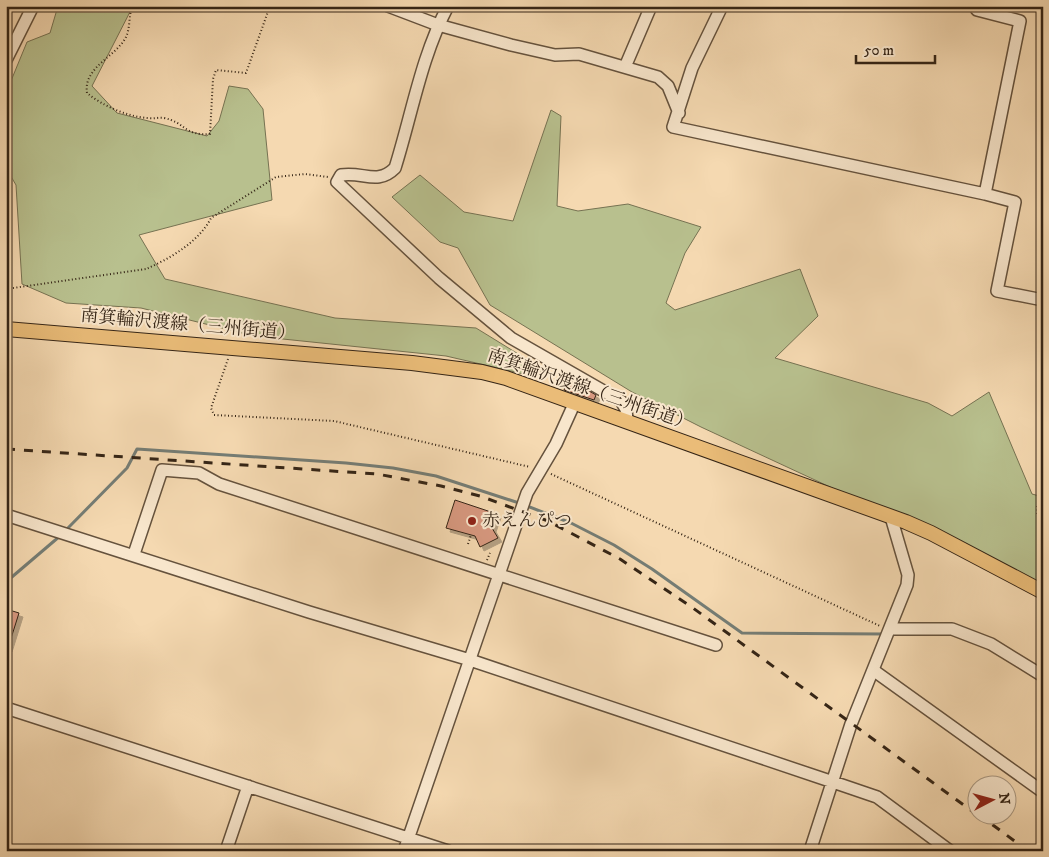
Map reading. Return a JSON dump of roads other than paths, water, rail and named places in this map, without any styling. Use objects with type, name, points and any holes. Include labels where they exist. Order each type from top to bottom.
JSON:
[{"type":"main road","name":"南箕輪沢渡線（三州街道）","points":[[6,328],[445,367],[506,378],[892,517],[931,533],[1043,592]]},
{"type":"street","points":[[6,60],[33,6]]},
{"type":"street","points":[[388,6],[438,25],[555,55],[579,54],[658,77],[668,86],[679,113]]},
{"type":"street","points":[[448,6],[438,25],[426,59],[395,168],[386,176],[373,178],[350,173],[342,175],[337,182],[440,278],[511,338],[621,401],[626,409],[627,420]]},
{"type":"street","points":[[625,67],[651,6]]},
{"type":"street","points":[[722,6],[692,68],[673,127],[986,194],[1015,202],[997,291],[1043,300]]},
{"type":"street","points":[[974,6],[977,10],[1020,20],[986,194]]},
{"type":"street","points":[[404,851],[498,574],[528,493],[556,444],[575,402]]},
{"type":"street","points":[[134,554],[162,470],[199,473],[219,484],[716,645]]},
{"type":"street","points":[[6,514],[308,612],[470,660],[877,797],[950,851]]},
{"type":"street","points":[[810,851],[851,723],[890,629],[908,575],[892,517]]},
{"type":"street","points":[[890,629],[952,629],[991,644],[1043,676]]},
{"type":"street","points":[[873,670],[1043,792]]},
{"type":"street","points":[[6,708],[448,851]]},
{"type":"street","points":[[226,851],[248,786]]},
{"type":"waterway","points":[[67,529],[127,468],[137,449],[346,463],[393,468],[436,476],[519,503]]},
{"type":"waterway","points":[[527,506],[571,523],[614,545],[652,569],[742,633],[884,634]]},
{"type":"waterway","points":[[6,582],[60,536]]},
{"type":"railway","points":[[6,449],[377,474],[441,486],[480,496],[548,521],[620,559],[693,608],[966,807]]},
{"type":"railway","points":[[992,824],[1028,851]]},
{"type":"place","name":"赤えんぴつ","points":[[472,521]]}]
